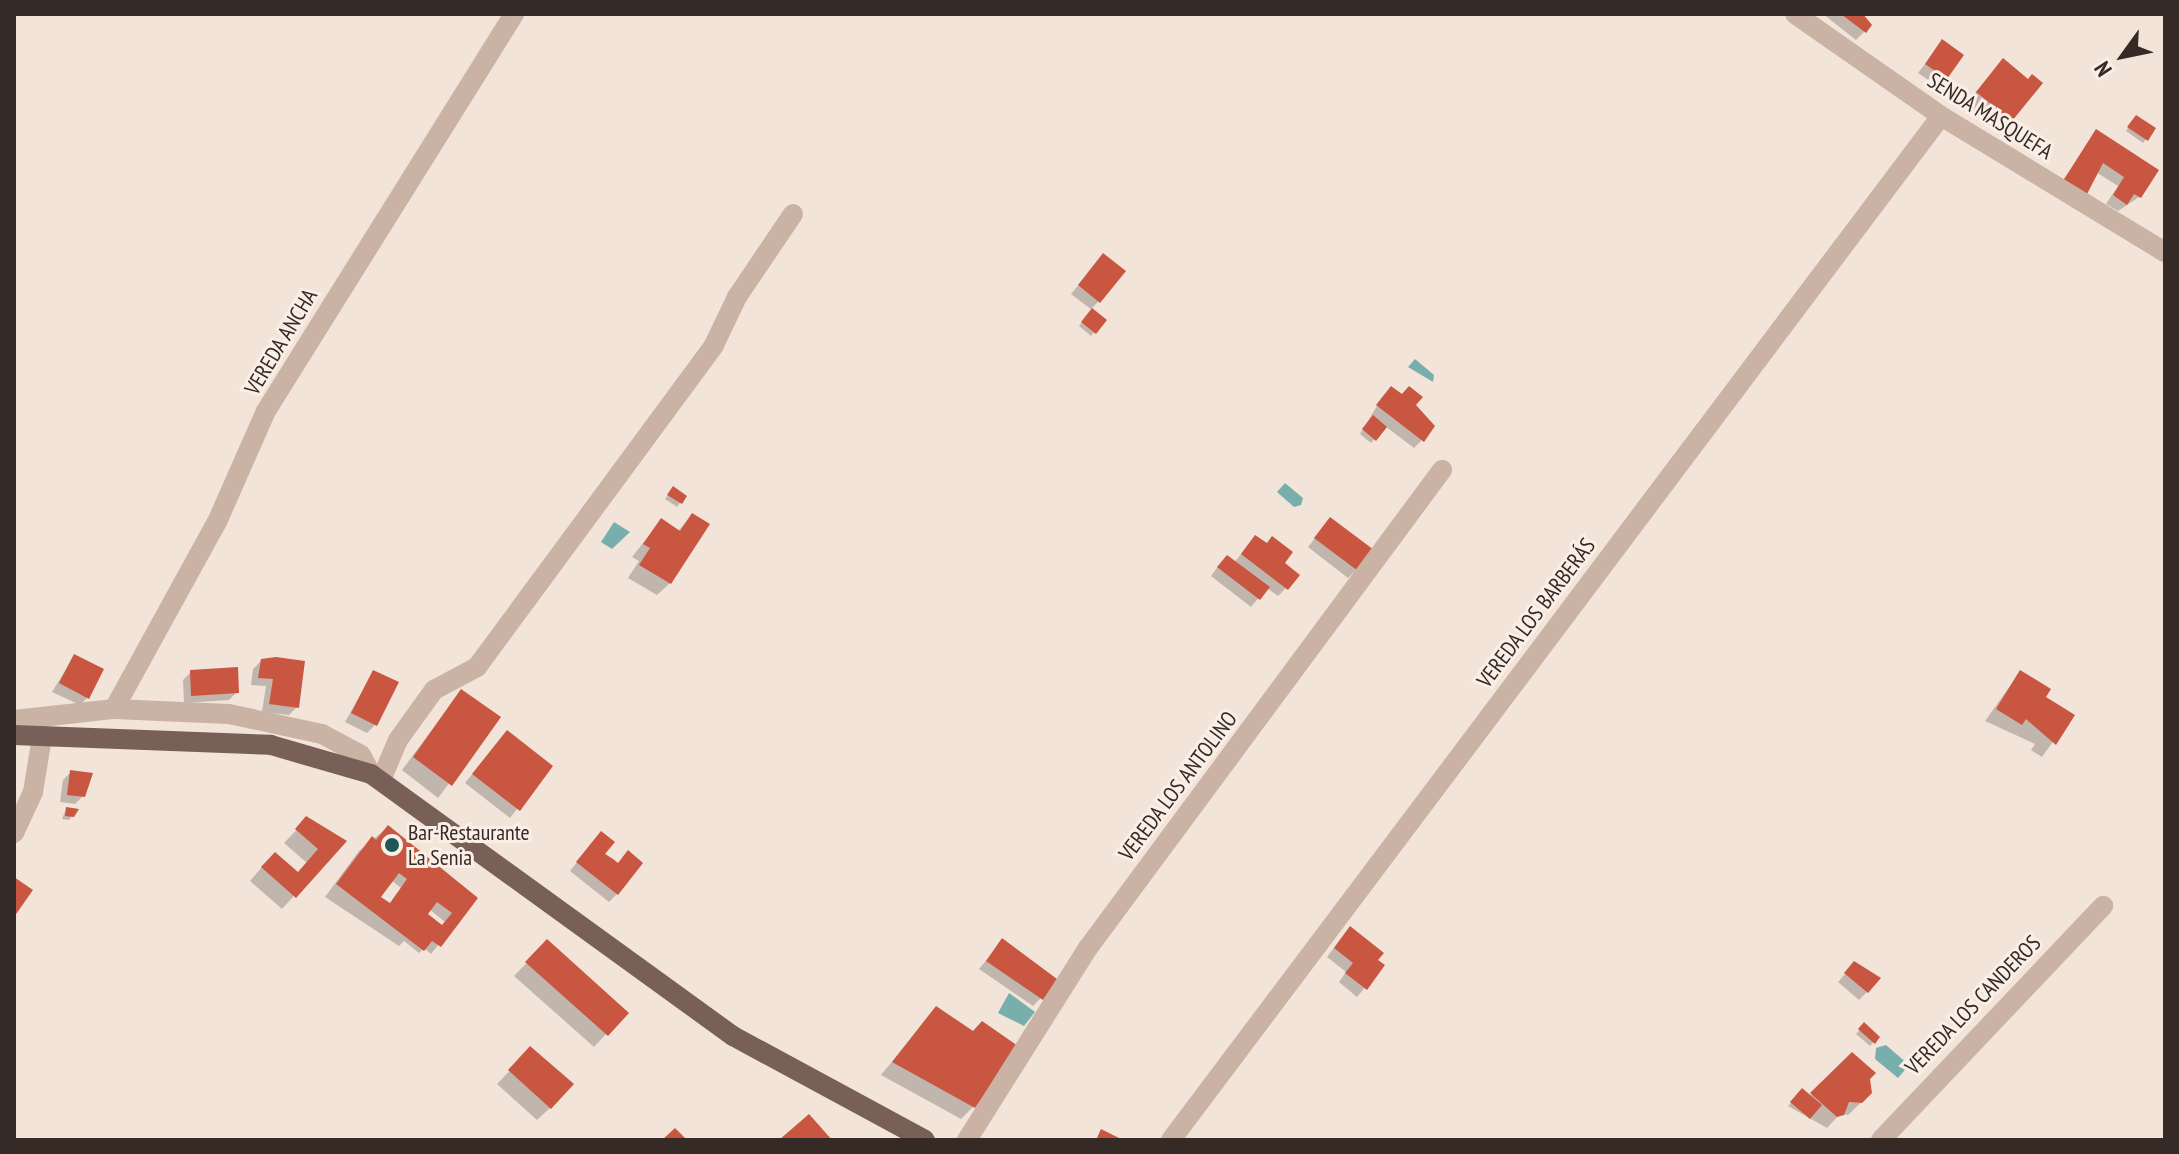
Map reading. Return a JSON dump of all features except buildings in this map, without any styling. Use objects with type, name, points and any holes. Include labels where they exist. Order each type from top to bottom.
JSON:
[{"type":"main road","points":[[14,735],[271,745],[376,777],[733,1036],[925,1140]]},
{"type":"street","name":"VEREDA ANCHA","points":[[114,709],[217,522],[266,411],[514,14]]},
{"type":"street","name":"SENDA MASQUEFA","points":[[1795,14],[1941,116],[2165,252]]},
{"type":"street","name":"VEREDA LOS BARBERÁS","points":[[1171,1140],[1941,116]]},
{"type":"street","points":[[14,720],[114,709],[229,714],[322,734],[361,755],[376,777],[434,690],[477,667],[714,345],[737,297],[793,214]]},
{"type":"street","name":"VEREDA LOS ANTOLINO","points":[[967,1140],[1088,948],[1442,470]]},
{"type":"street","points":[[14,833],[38,775],[42,737]]},
{"type":"street","name":"VEREDA LOS CANDEROS","points":[[1881,1140],[2103,906]]},
{"type":"water","points":[[1415,359],[1434,375],[1433,382],[1408,367]]},
{"type":"water","points":[[1285,483],[1303,498],[1301,505],[1294,507],[1277,492]]},
{"type":"water","points":[[614,522],[630,532],[612,549],[601,542]]},
{"type":"water","points":[[1009,993],[1035,1012],[1024,1026],[998,1013]]},
{"type":"water","points":[[1886,1045],[1909,1065],[1898,1078],[1875,1059],[1876,1048]]},
{"type":"place","name":"Bar-Restaurante La Senia","points":[[392,845]]}]
